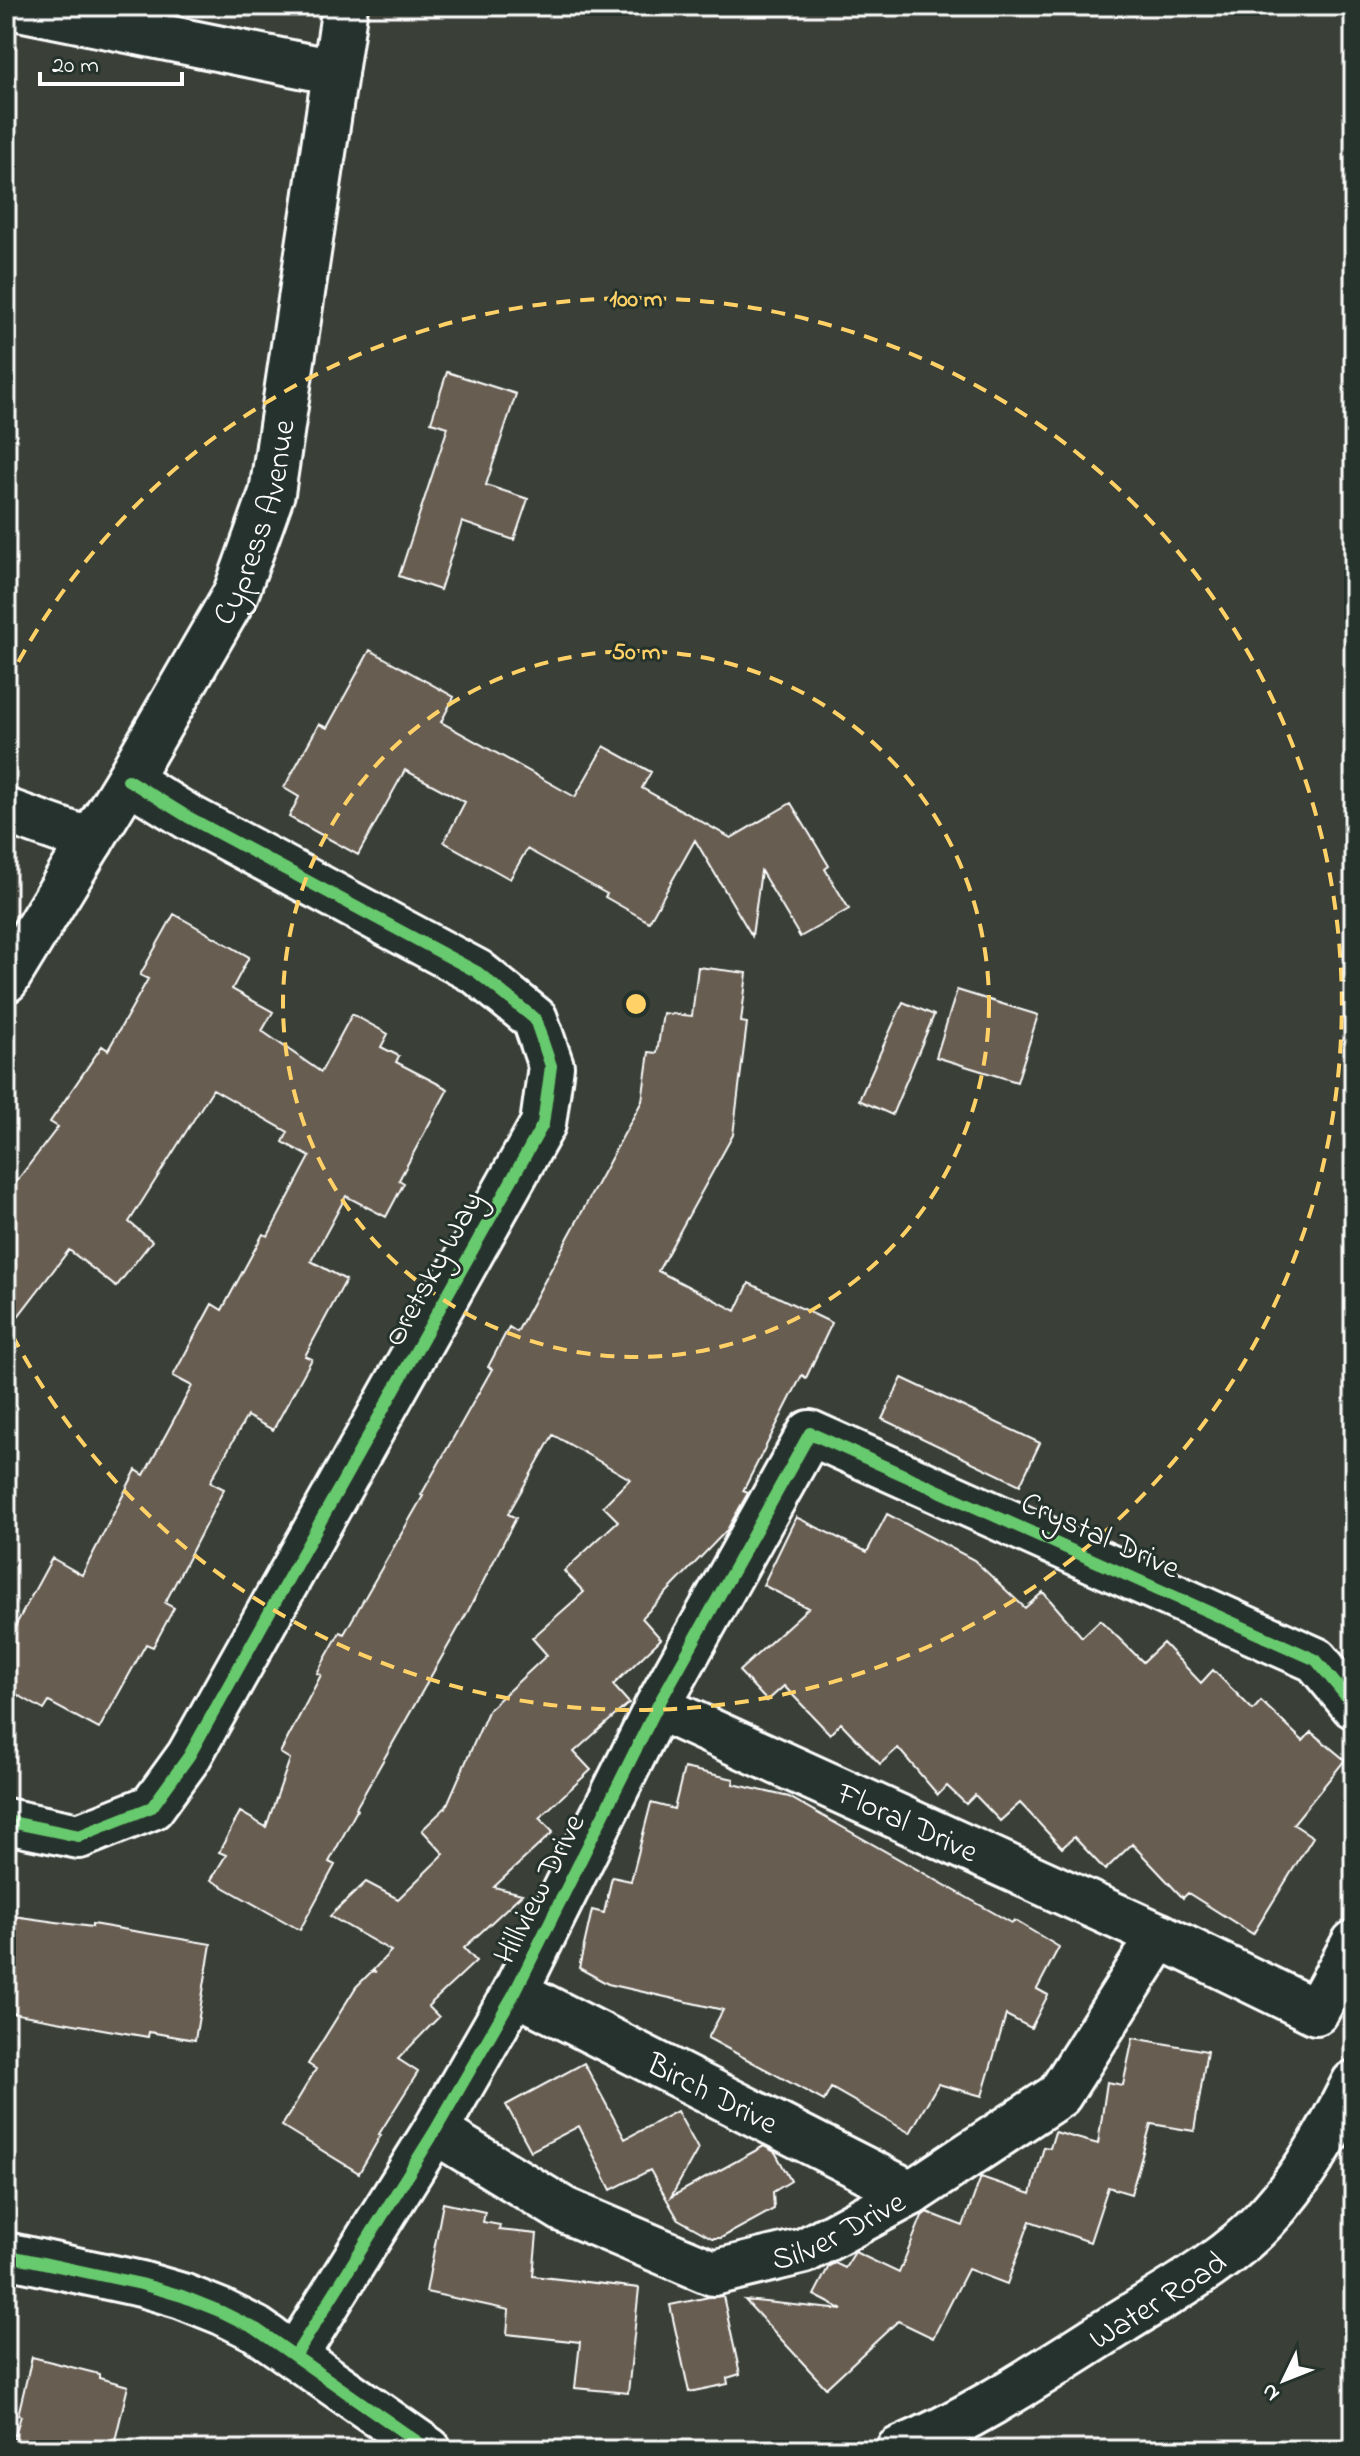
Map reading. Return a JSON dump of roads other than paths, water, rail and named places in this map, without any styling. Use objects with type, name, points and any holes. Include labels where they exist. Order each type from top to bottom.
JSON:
[{"type":"street","points":[[9,6],[335,72]]},
{"type":"street","name":"Cypress Avenue","points":[[6,980],[128,780],[236,593],[272,493],[345,6]]},
{"type":"street","name":"Oretsky Way","points":[[6,1821],[79,1836],[152,1807],[197,1742],[543,1124],[551,1066],[535,1019],[477,972],[188,817],[128,780]]},
{"type":"street","points":[[6,811],[91,841]]},
{"type":"street","name":"Crystal Drive","points":[[810,1433],[1316,1660],[1354,1706]]},
{"type":"street","name":"Hillview Drive","points":[[295,2356],[435,2131],[515,1992],[657,1707],[810,1433]]},
{"type":"street","name":"Floral Drive","points":[[657,1707],[1160,1936]]},
{"type":"street","points":[[1160,1936],[1316,2012],[1354,1943]]},
{"type":"street","name":"Silver Drive","points":[[435,2131],[564,2210],[713,2273],[804,2251],[911,2193],[1059,2095],[1160,1936]]},
{"type":"street","name":"Birch Drive","points":[[515,1992],[911,2193]]},
{"type":"street","name":"Water Road","points":[[898,2450],[965,2419],[1003,2397],[1231,2249],[1262,2222],[1294,2186],[1336,2119],[1354,2083]]},
{"type":"street","points":[[6,2255],[182,2296],[256,2329],[429,2450]]}]
